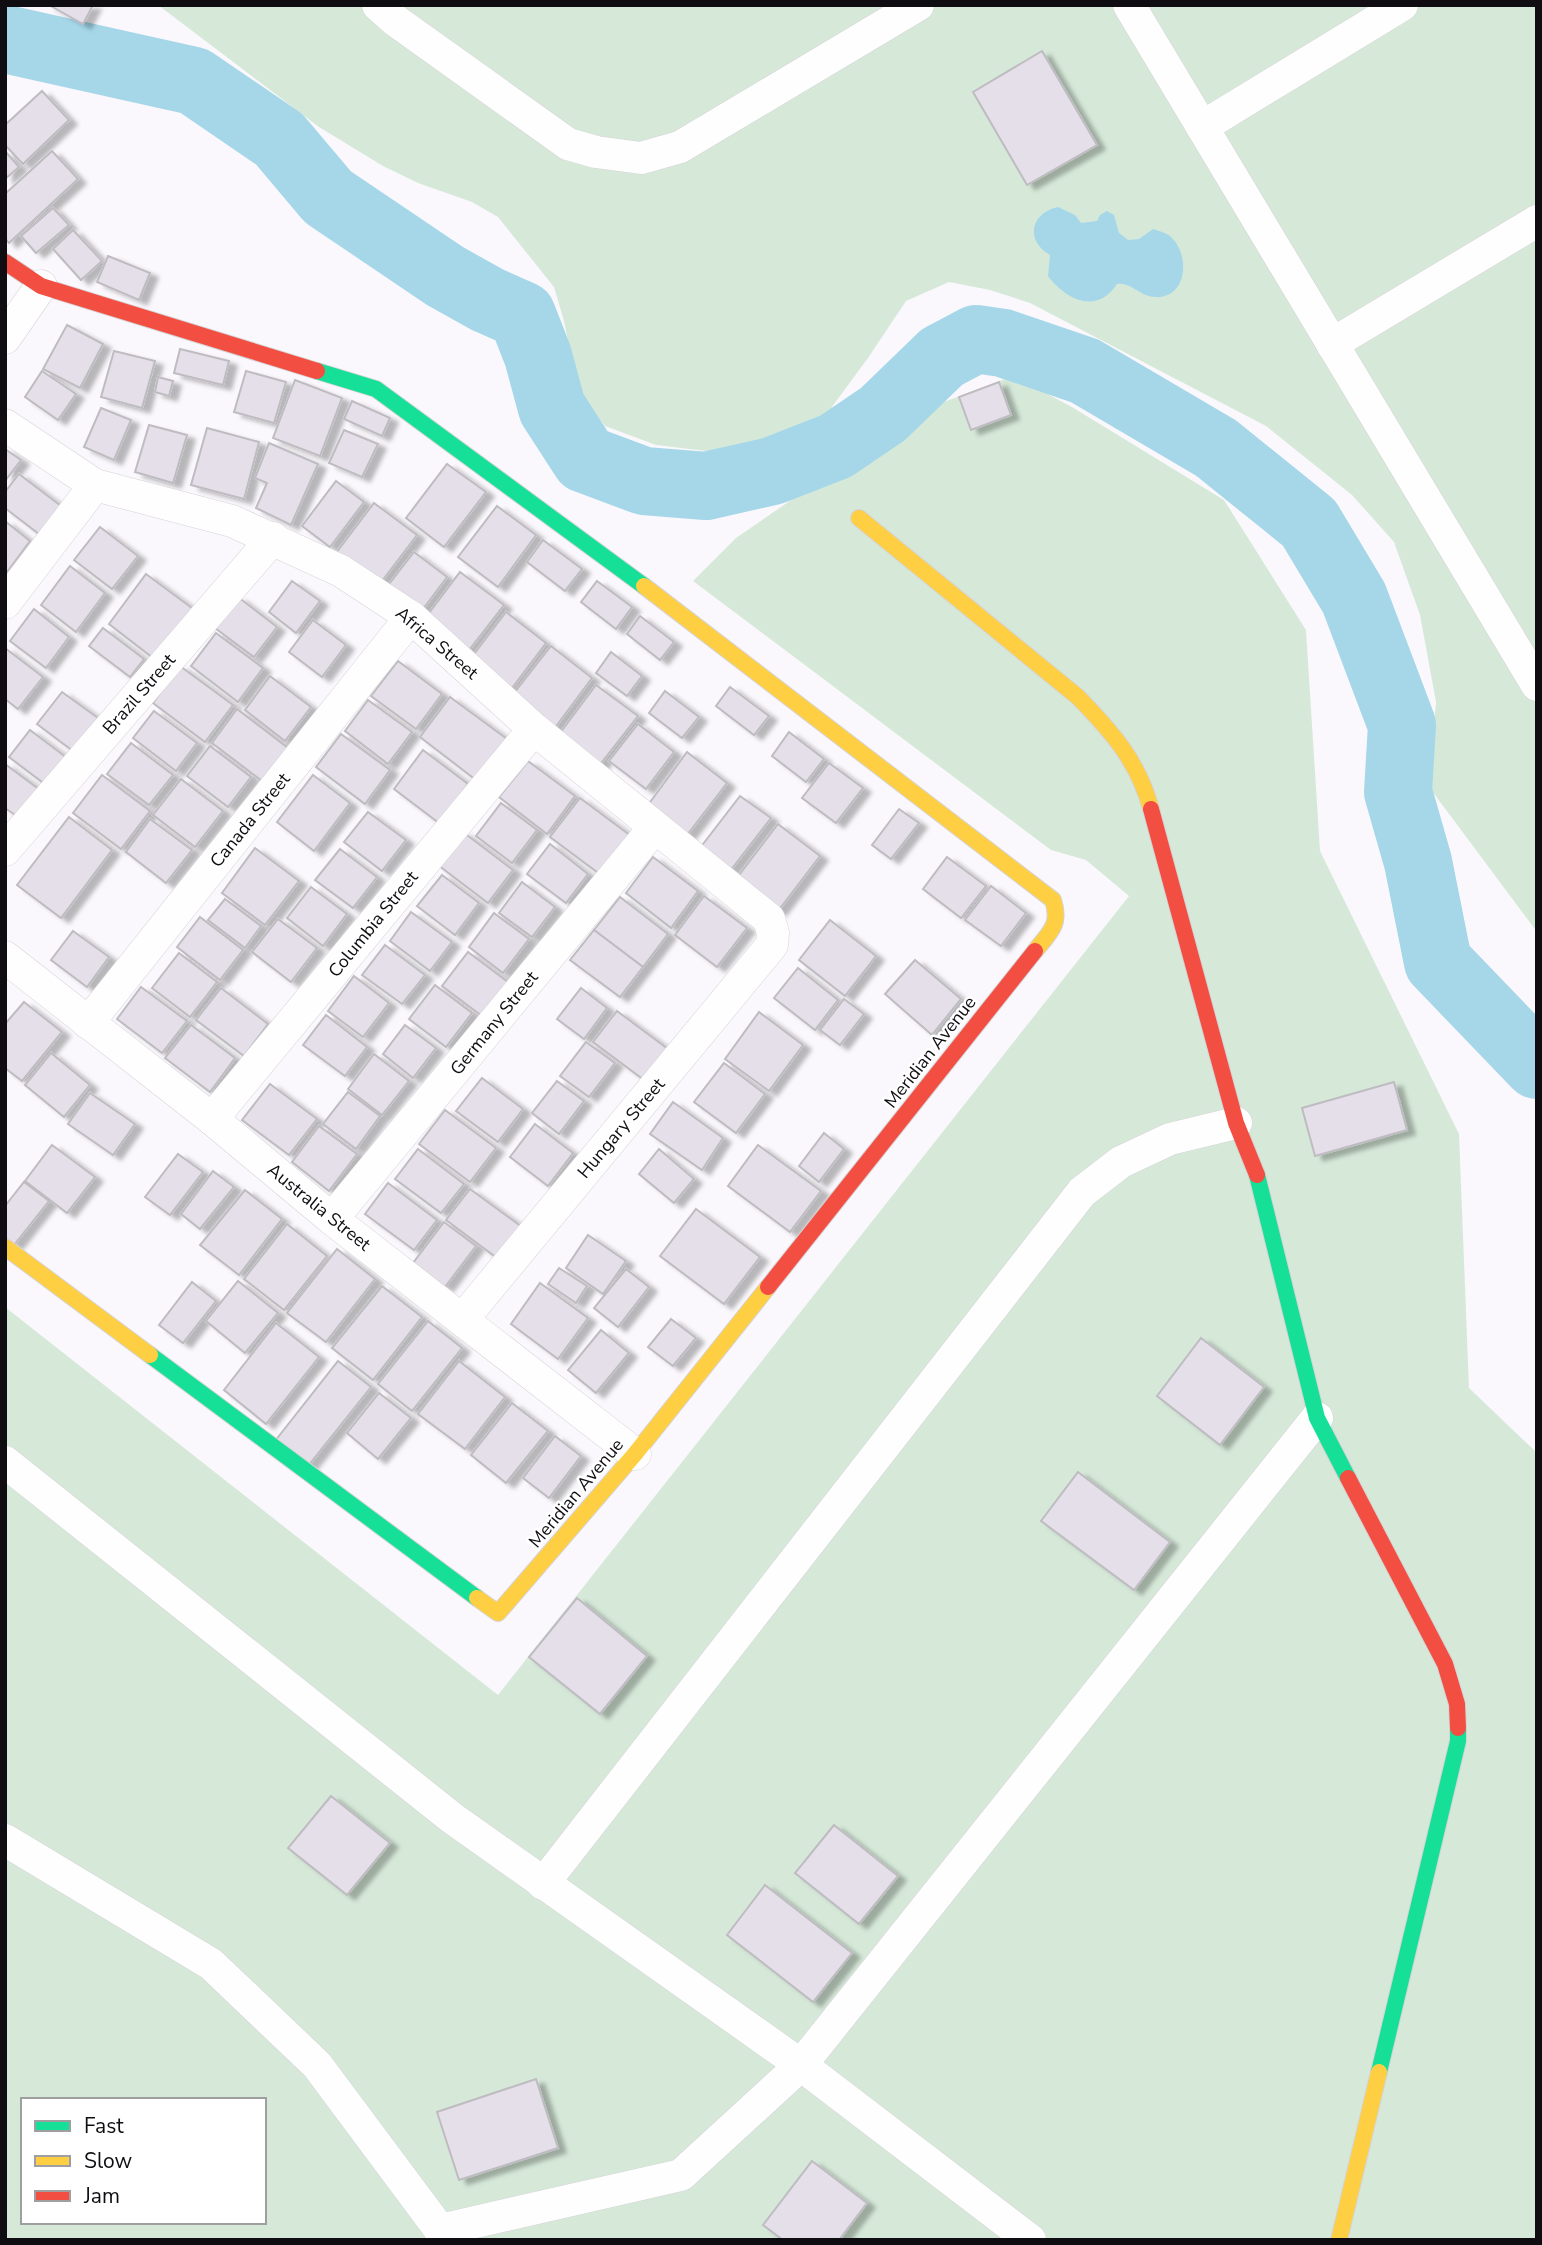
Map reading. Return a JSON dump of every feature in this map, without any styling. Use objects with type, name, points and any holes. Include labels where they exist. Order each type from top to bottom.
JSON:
[{"type":"street","points":[[398,10],[568,144],[596,152],[641,158],[680,147],[918,5]]},
{"type":"street","points":[[1129,5],[1537,685]]},
{"type":"street","points":[[1202,127],[1402,5]]},
{"type":"street","points":[[1332,344],[1537,220]]},
{"type":"street","points":[[5,262],[41,286],[5,338]]},
{"type":"street","name":"Meridian Avenue","points":[[5,1247],[498,1613],[635,1454],[1055,926],[1057,914],[1053,901],[1009,867],[671,606],[376,388],[41,286]]},
{"type":"street","name":"Africa Street","points":[[5,425],[95,485],[232,521],[341,570],[411,617],[534,729],[769,919],[773,933]]},
{"type":"street","points":[[5,603],[95,485]]},
{"type":"street","points":[[859,518],[1078,697],[1109,729],[1133,762],[1149,802],[1236,1123],[1257,1174],[1317,1418],[1445,1664],[1457,1704],[1458,1741],[1339,2240]]},
{"type":"street","name":"Brazil Street","points":[[5,850],[274,538]]},
{"type":"street","name":"Canada Street","points":[[88,1023],[411,617]]},
{"type":"street","name":"Columbia Street","points":[[212,1119],[534,729]]},
{"type":"street","name":"Germany Street","points":[[332,1219],[655,827]]},
{"type":"street","name":"Hungary Street","points":[[462,1320],[772,945],[773,933]]},
{"type":"street","name":"Australia Street","points":[[5,957],[212,1119],[332,1219],[635,1454]]},
{"type":"street","points":[[543,1884],[1082,1192],[1121,1162],[1170,1139],[1236,1123]]},
{"type":"street","points":[[5,1840],[211,1964],[317,2065],[441,2235],[681,2175],[801,2065],[1317,1418]]},
{"type":"street","points":[[5,1462],[452,1818],[801,2065],[1030,2240]]},
{"type":"green space","points":[[158,5],[1537,5],[1537,932],[1429,787],[1436,702],[1420,615],[1394,542],[1352,495],[1266,426],[1030,303],[990,290],[949,282],[906,301],[823,419],[769,440],[714,452],[656,445],[605,426],[578,391],[554,287],[498,217],[472,202],[418,183],[383,166],[319,127]]},
{"type":"green space","points":[[1013,376],[1072,407],[1224,500],[1306,630],[1320,851],[1459,1134],[1469,1388],[1537,1453],[1537,2240],[5,2240],[5,1307],[498,1695],[1129,896],[1086,860],[1051,850],[693,581],[736,538],[920,411]]},
{"type":"water","points":[[1058,207],[1075,215],[1081,223],[1097,221],[1100,215],[1107,211],[1114,215],[1119,233],[1128,240],[1139,239],[1153,229],[1168,235],[1178,246],[1181,255],[1183,265],[1180,283],[1167,295],[1157,297],[1117,284],[1109,294],[1100,299],[1082,301],[1072,297],[1055,285],[1048,276],[1050,255],[1042,249],[1034,235],[1034,228],[1041,215]]},
{"type":"building","points":[[49,5],[93,5],[83,24]]},
{"type":"building","points":[[1042,51],[1097,145],[1027,185],[973,92]]},
{"type":"building","points":[[42,91],[69,120],[23,164],[5,145],[5,125]]},
{"type":"building","points":[[5,151],[19,167],[5,179]]},
{"type":"building","points":[[52,151],[78,179],[9,243],[5,238],[5,194]]},
{"type":"building","points":[[53,208],[69,225],[36,253],[21,236]]},
{"type":"building","points":[[73,230],[102,261],[81,280],[53,249]]},
{"type":"building","points":[[108,256],[150,273],[139,300],[97,282]]},
{"type":"building","points":[[67,325],[103,344],[80,388],[43,369]]},
{"type":"building","points":[[180,349],[229,361],[223,385],[174,373]]},
{"type":"building","points":[[114,351],[155,361],[142,408],[101,397]]},
{"type":"building","points":[[42,371],[76,394],[58,420],[25,397]]},
{"type":"building","points":[[246,371],[286,382],[274,423],[234,412]]},
{"type":"building","points":[[158,377],[173,381],[169,396],[155,392]]},
{"type":"building","points":[[295,380],[342,398],[320,456],[273,438]]},
{"type":"building","points":[[999,382],[1011,415],[971,430],[959,397]]},
{"type":"building","points":[[352,401],[390,418],[382,436],[344,419]]},
{"type":"building","points":[[101,408],[131,420],[114,460],[84,447]]},
{"type":"building","points":[[149,425],[187,435],[173,483],[135,472]]},
{"type":"building","points":[[207,428],[259,442],[244,499],[191,485]]},
{"type":"building","points":[[344,430],[378,444],[362,477],[329,463]]},
{"type":"building","points":[[269,443],[318,464],[291,525],[256,508],[267,483],[255,478]]},
{"type":"building","points":[[5,449],[21,460],[5,481]]},
{"type":"building","points":[[447,464],[486,492],[444,547],[406,518]]},
{"type":"building","points":[[19,474],[61,506],[39,534],[5,508],[5,492]]},
{"type":"building","points":[[336,481],[364,502],[330,547],[302,526]]},
{"type":"building","points":[[374,503],[417,535],[376,589],[333,557]]},
{"type":"building","points":[[497,506],[536,535],[498,587],[458,557]]},
{"type":"building","points":[[5,521],[30,541],[7,572],[5,570]]},
{"type":"building","points":[[100,527],[138,556],[112,589],[74,560]]},
{"type":"building","points":[[543,540],[582,569],[565,591],[527,562]]},
{"type":"building","points":[[414,552],[447,577],[420,613],[386,588]]},
{"type":"building","points":[[70,566],[105,593],[76,632],[41,605]]},
{"type":"building","points":[[460,572],[504,605],[466,654],[423,621]]},
{"type":"building","points":[[146,574],[196,611],[157,661],[109,624]]},
{"type":"building","points":[[292,581],[320,601],[296,633],[269,612]]},
{"type":"building","points":[[597,581],[632,607],[616,629],[581,602]]},
{"type":"building","points":[[238,597],[277,627],[254,657],[215,628]]},
{"type":"building","points":[[34,609],[69,637],[46,668],[10,641]]},
{"type":"building","points":[[506,612],[546,643],[509,692],[468,662]]},
{"type":"building","points":[[640,616],[674,642],[660,660],[627,634]]},
{"type":"building","points":[[313,620],[346,645],[322,677],[289,652]]},
{"type":"building","points":[[103,628],[144,659],[130,677],[89,646]]},
{"type":"building","points":[[216,633],[263,668],[238,702],[191,666]]},
{"type":"building","points":[[551,646],[592,678],[554,729],[511,697]]},
{"type":"building","points":[[5,648],[43,677],[18,709],[5,699]]},
{"type":"building","points":[[611,652],[642,676],[627,696],[596,673]]},
{"type":"building","points":[[398,661],[442,694],[416,729],[371,696]]},
{"type":"building","points":[[180,666],[233,705],[205,742],[153,703]]},
{"type":"building","points":[[270,676],[311,707],[285,741],[245,710]]},
{"type":"building","points":[[596,685],[638,716],[598,767],[557,737]]},
{"type":"building","points":[[730,687],[769,716],[754,735],[716,706]]},
{"type":"building","points":[[665,691],[699,717],[682,738],[649,713]]},
{"type":"building","points":[[62,692],[98,718],[73,751],[37,724]]},
{"type":"building","points":[[450,697],[507,739],[476,780],[420,737]]},
{"type":"building","points":[[368,700],[412,732],[388,764],[345,731]]},
{"type":"building","points":[[237,709],[292,751],[266,784],[212,743]]},
{"type":"building","points":[[154,711],[197,743],[176,771],[133,738]]},
{"type":"building","points":[[638,724],[674,752],[646,789],[609,761]]},
{"type":"building","points":[[30,730],[75,764],[54,791],[9,757]]},
{"type":"building","points":[[789,732],[824,759],[806,782],[772,756]]},
{"type":"building","points":[[341,734],[390,770],[365,804],[316,767]]},
{"type":"building","points":[[131,743],[173,775],[149,805],[107,774]]},
{"type":"building","points":[[210,746],[251,777],[228,807],[187,776]]},
{"type":"building","points":[[423,750],[468,784],[439,823],[394,789]]},
{"type":"building","points":[[687,752],[727,783],[687,835],[648,805]]},
{"type":"building","points":[[528,761],[575,796],[547,834],[499,797]]},
{"type":"building","points":[[829,763],[863,788],[836,823],[802,798]]},
{"type":"building","points":[[5,764],[40,790],[18,817],[5,808]]},
{"type":"building","points":[[102,775],[150,811],[121,849],[73,813]]},
{"type":"building","points":[[313,775],[350,803],[314,851],[277,822]]},
{"type":"building","points":[[181,779],[223,811],[195,847],[153,815]]},
{"type":"building","points":[[740,796],[771,818],[730,871],[700,848]]},
{"type":"building","points":[[580,798],[631,836],[601,875],[550,837]]},
{"type":"building","points":[[501,803],[537,830],[512,863],[476,836]]},
{"type":"building","points":[[899,809],[919,823],[891,859],[872,845]]},
{"type":"building","points":[[368,812],[406,840],[382,871],[344,842]]},
{"type":"building","points":[[69,817],[112,850],[61,918],[17,885]]},
{"type":"building","points":[[150,819],[192,850],[166,883],[126,852]]},
{"type":"building","points":[[778,824],[820,856],[778,911],[736,879]]},
{"type":"building","points":[[463,832],[513,870],[488,903],[438,865]]},
{"type":"building","points":[[550,844],[588,874],[566,903],[527,874]]},
{"type":"building","points":[[255,848],[299,881],[265,925],[222,893]]},
{"type":"building","points":[[340,849],[377,877],[353,908],[315,880]]},
{"type":"building","points":[[653,857],[698,891],[671,928],[626,893]]},
{"type":"building","points":[[947,857],[986,886],[961,918],[923,889]]},
{"type":"building","points":[[442,875],[479,903],[455,935],[417,906]]},
{"type":"building","points":[[522,882],[555,907],[532,937],[499,913]]},
{"type":"building","points":[[991,886],[1026,913],[1001,946],[965,920]]},
{"type":"building","points":[[311,887],[347,914],[323,946],[287,918]]},
{"type":"building","points":[[704,896],[747,928],[717,967],[675,935]]},
{"type":"building","points":[[620,897],[668,934],[643,967],[594,930]]},
{"type":"building","points":[[225,899],[261,926],[245,948],[208,920]]},
{"type":"building","points":[[411,912],[452,942],[430,971],[390,941]]},
{"type":"building","points":[[494,913],[529,939],[503,973],[469,947]]},
{"type":"building","points":[[200,917],[243,950],[220,980],[177,947]]},
{"type":"building","points":[[278,919],[317,948],[291,982],[252,952]]},
{"type":"building","points":[[830,920],[876,956],[845,996],[799,960]]},
{"type":"building","points":[[594,930],[643,967],[620,997],[570,960]]},
{"type":"building","points":[[73,931],[109,957],[87,987],[51,960]]},
{"type":"building","points":[[385,945],[425,975],[402,1004],[362,975]]},
{"type":"building","points":[[468,952],[512,985],[486,1019],[442,986]]},
{"type":"building","points":[[179,953],[217,982],[190,1017],[152,988]]},
{"type":"building","points":[[915,960],[961,999],[932,1035],[885,994]]},
{"type":"building","points":[[798,968],[838,1000],[815,1030],[774,998]]},
{"type":"building","points":[[354,976],[389,1003],[363,1037],[328,1011]]},
{"type":"building","points":[[435,985],[472,1013],[446,1047],[409,1019]]},
{"type":"building","points":[[141,987],[187,1021],[162,1053],[117,1019]]},
{"type":"building","points":[[221,988],[268,1024],[244,1056],[196,1020]]},
{"type":"building","points":[[581,988],[607,1008],[584,1039],[557,1019]]},
{"type":"building","points":[[844,999],[864,1014],[840,1045],[820,1030]]},
{"type":"building","points":[[24,1002],[62,1032],[22,1081],[5,1068],[5,1024]]},
{"type":"building","points":[[617,1011],[668,1049],[644,1080],[593,1042]]},
{"type":"building","points":[[759,1012],[803,1045],[769,1091],[725,1059]]},
{"type":"building","points":[[326,1015],[367,1047],[345,1076],[303,1045]]},
{"type":"building","points":[[191,1025],[235,1058],[210,1092],[165,1058]]},
{"type":"building","points":[[405,1025],[436,1048],[413,1078],[383,1054]]},
{"type":"building","points":[[586,1042],[615,1063],[589,1097],[560,1076]]},
{"type":"building","points":[[51,1053],[90,1085],[64,1117],[25,1085]]},
{"type":"building","points":[[374,1054],[409,1081],[382,1115],[348,1089]]},
{"type":"building","points":[[724,1063],[765,1094],[736,1133],[694,1102]]},
{"type":"building","points":[[482,1078],[523,1109],[498,1142],[456,1111]]},
{"type":"building","points":[[557,1081],[584,1101],[559,1134],[532,1113]]},
{"type":"building","points":[[1394,1082],[1407,1130],[1315,1156],[1302,1108]]},
{"type":"building","points":[[270,1084],[317,1119],[289,1155],[242,1120]]},
{"type":"building","points":[[348,1092],[380,1116],[356,1149],[323,1124]]},
{"type":"building","points":[[90,1093],[135,1124],[113,1155],[68,1124]]},
{"type":"building","points":[[673,1102],[723,1138],[702,1170],[650,1134]]},
{"type":"building","points":[[445,1110],[496,1148],[470,1182],[419,1144]]},
{"type":"building","points":[[535,1124],[573,1153],[548,1186],[510,1157]]},
{"type":"building","points":[[319,1126],[357,1154],[329,1191],[292,1162]]},
{"type":"building","points":[[824,1133],[844,1149],[819,1182],[799,1166]]},
{"type":"building","points":[[52,1145],[95,1177],[67,1213],[25,1181]]},
{"type":"building","points":[[758,1145],[821,1191],[790,1232],[728,1186]]},
{"type":"building","points":[[418,1149],[464,1184],[441,1213],[395,1179]]},
{"type":"building","points":[[659,1149],[694,1179],[674,1203],[639,1174]]},
{"type":"building","points":[[178,1154],[203,1172],[170,1215],[145,1197]]},
{"type":"building","points":[[213,1171],[234,1187],[200,1229],[181,1214]]},
{"type":"building","points":[[24,1182],[49,1201],[14,1245],[5,1238],[5,1206]]},
{"type":"building","points":[[388,1183],[437,1220],[414,1250],[365,1214]]},
{"type":"building","points":[[470,1189],[522,1227],[497,1258],[446,1220]]},
{"type":"building","points":[[245,1190],[282,1219],[239,1275],[200,1245]]},
{"type":"building","points":[[696,1209],[760,1257],[724,1304],[660,1256]]},
{"type":"building","points":[[444,1222],[476,1246],[445,1287],[413,1263]]},
{"type":"building","points":[[287,1224],[327,1256],[284,1310],[244,1279]]},
{"type":"building","points":[[588,1235],[626,1261],[603,1294],[566,1268]]},
{"type":"building","points":[[337,1249],[375,1279],[326,1342],[287,1313]]},
{"type":"building","points":[[559,1268],[587,1286],[576,1303],[548,1284]]},
{"type":"building","points":[[626,1269],[649,1287],[618,1327],[594,1308]]},
{"type":"building","points":[[238,1281],[278,1313],[245,1353],[206,1321]]},
{"type":"building","points":[[192,1282],[216,1301],[183,1343],[159,1325]]},
{"type":"building","points":[[540,1283],[588,1318],[558,1359],[511,1324]]},
{"type":"building","points":[[382,1286],[422,1317],[373,1380],[332,1348]]},
{"type":"building","points":[[671,1319],[696,1338],[673,1366],[648,1347]]},
{"type":"building","points":[[428,1321],[462,1348],[412,1411],[378,1384]]},
{"type":"building","points":[[276,1323],[319,1357],[266,1424],[224,1390]]},
{"type":"building","points":[[601,1330],[629,1353],[596,1393],[568,1370]]},
{"type":"building","points":[[1201,1338],[1264,1387],[1220,1445],[1157,1396]]},
{"type":"building","points":[[338,1361],[371,1387],[308,1466],[275,1441]]},
{"type":"building","points":[[459,1361],[505,1397],[465,1449],[418,1414]]},
{"type":"building","points":[[379,1393],[411,1418],[378,1459],[347,1433]]},
{"type":"building","points":[[512,1403],[548,1431],[506,1483],[471,1455]]},
{"type":"building","points":[[555,1436],[581,1456],[549,1498],[523,1478]]},
{"type":"building","points":[[1078,1472],[1170,1542],[1134,1590],[1041,1521]]},
{"type":"building","points":[[577,1598],[647,1656],[600,1714],[529,1657]]},
{"type":"building","points":[[331,1796],[390,1843],[347,1895],[288,1848]]},
{"type":"building","points":[[834,1825],[898,1876],[859,1924],[795,1873]]},
{"type":"building","points":[[765,1885],[852,1953],[813,2002],[727,1935]]},
{"type":"building","points":[[536,2079],[558,2148],[459,2180],[437,2112]]},
{"type":"building","points":[[812,2161],[867,2203],[839,2240],[783,2240],[763,2225]]},
{"type":"waterway","points":[[5,39],[194,81],[279,139],[328,197],[445,276],[522,315],[538,356],[552,408],[585,459],[644,481],[706,486],[772,471],[836,446],[883,414],[942,357],[976,339],[1003,343],[1085,371],[1216,448],[1309,523],[1354,598],[1402,725],[1398,792],[1418,862],[1438,962],[1537,1065]]},
{"type":"traffic: fast","points":[[317,371],[376,389],[644,586]]},
{"type":"traffic: fast","points":[[1257,1175],[1317,1418],[1348,1478]]},
{"type":"traffic: fast","points":[[150,1355],[477,1598]]},
{"type":"traffic: fast","points":[[1379,2072],[1458,1741],[1458,1728]]},
{"type":"traffic: slow","points":[[859,518],[1078,697],[1122,748],[1139,776],[1151,809]]},
{"type":"traffic: slow","points":[[644,586],[1053,900],[1056,916],[1053,928],[1035,951]]},
{"type":"traffic: slow","points":[[5,1247],[150,1355]]},
{"type":"traffic: slow","points":[[477,1598],[498,1613],[635,1454],[768,1287]]},
{"type":"traffic: slow","points":[[1339,2240],[1379,2072]]},
{"type":"traffic: jam","points":[[5,262],[41,286],[317,371]]},
{"type":"traffic: jam","points":[[1151,809],[1236,1123],[1257,1175]]},
{"type":"traffic: jam","points":[[768,1287],[1035,951]]},
{"type":"traffic: jam","points":[[1348,1478],[1445,1664],[1457,1704],[1458,1728]]}]
